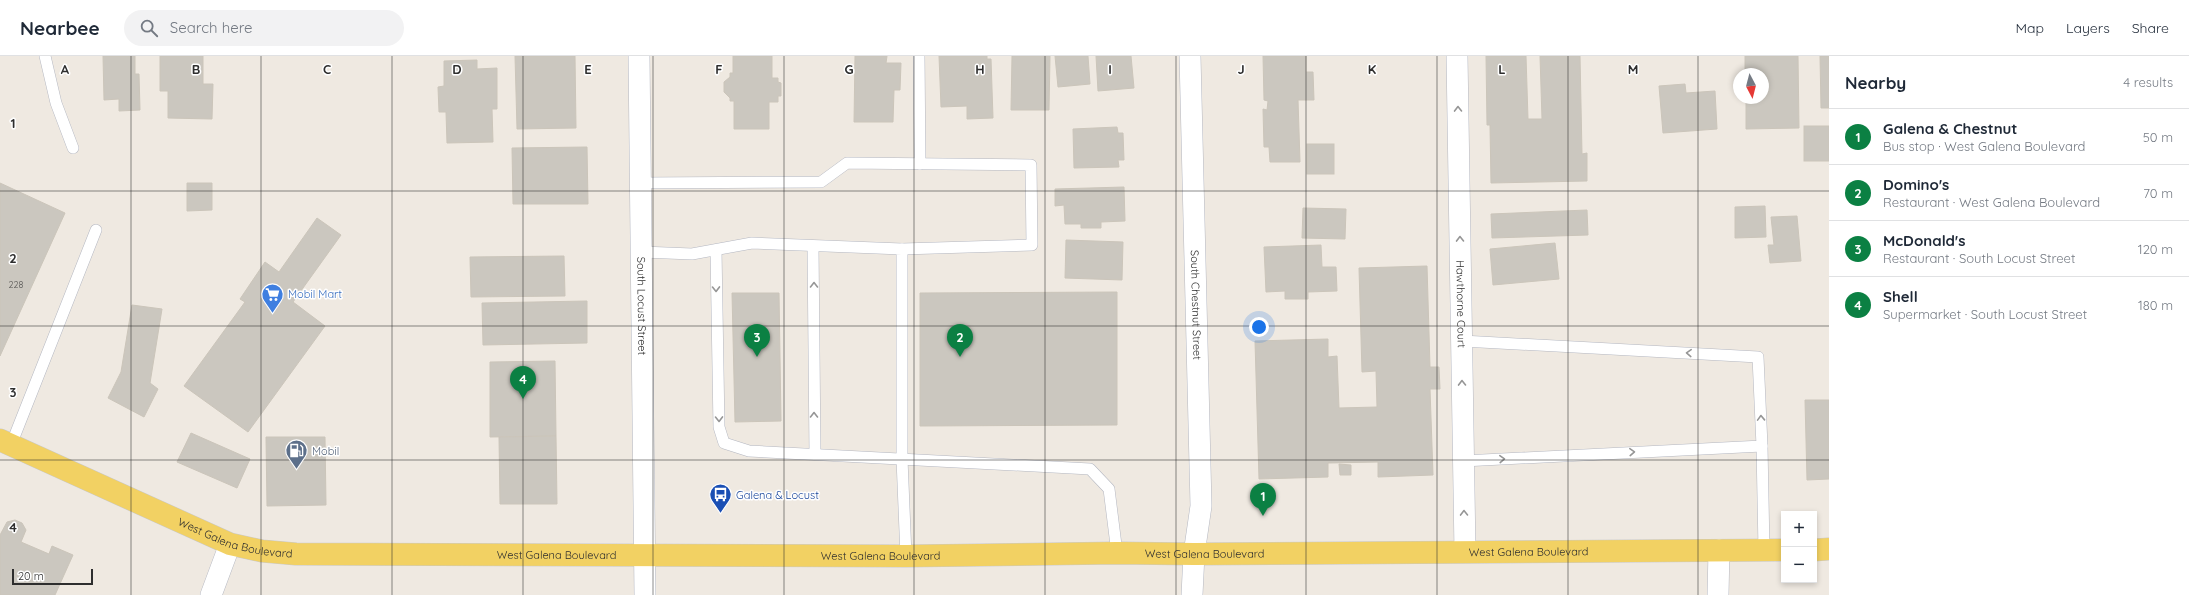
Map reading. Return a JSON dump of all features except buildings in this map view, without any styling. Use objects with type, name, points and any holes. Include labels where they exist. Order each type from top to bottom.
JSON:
[{"type":"main road","name":"West Galena Boulevard","points":[[5,442],[230,544],[262,551],[296,554],[906,556],[1117,553],[1194,554],[1774,550]]},
{"type":"main road","points":[[1817,550],[1829,549]]},
{"type":"street","name":"South Locust Street","points":[[639,56],[645,595]]},
{"type":"street","name":"South Chestnut Street","points":[[1190,56],[1201,506],[1194,554],[1192,595]]},
{"type":"street","name":"Hawthorne Court","points":[[1457,56],[1465,552]]},
{"type":"street","points":[[211,595],[230,544]]},
{"type":"street","points":[[1718,595],[1719,550]]},
{"type":"lane","points":[[45,56],[56,103],[74,148]]},
{"type":"lane","points":[[919,56],[920,164]]},
{"type":"lane","points":[[641,183],[821,182],[847,163],[1032,165],[1032,245],[902,249],[752,243],[692,254],[642,252]]},
{"type":"lane","points":[[5,442],[96,230]]},
{"type":"lane","points":[[814,246],[815,454]]},
{"type":"lane","points":[[902,249],[902,459],[906,556]]},
{"type":"lane","points":[[716,250],[719,427],[724,443],[749,451],[1090,469],[1109,490],[1117,553]]},
{"type":"lane","points":[[1462,341],[1758,357],[1762,446],[1774,550]]},
{"type":"lane","points":[[1463,461],[1762,446]]},
{"type":"place","name":"Mobil Mart","points":[[273,314]]},
{"type":"place","name":"McDonald's","points":[[757,357]]},
{"type":"place","name":"Domino's","points":[[960,357]]},
{"type":"place","name":"Shell","points":[[523,399]]},
{"type":"place","name":"Mobil","points":[[296,470]]},
{"type":"place","name":"Galena & Locust","points":[[721,514]]},
{"type":"place","name":"Galena & Chestnut","points":[[1263,516]]}]
